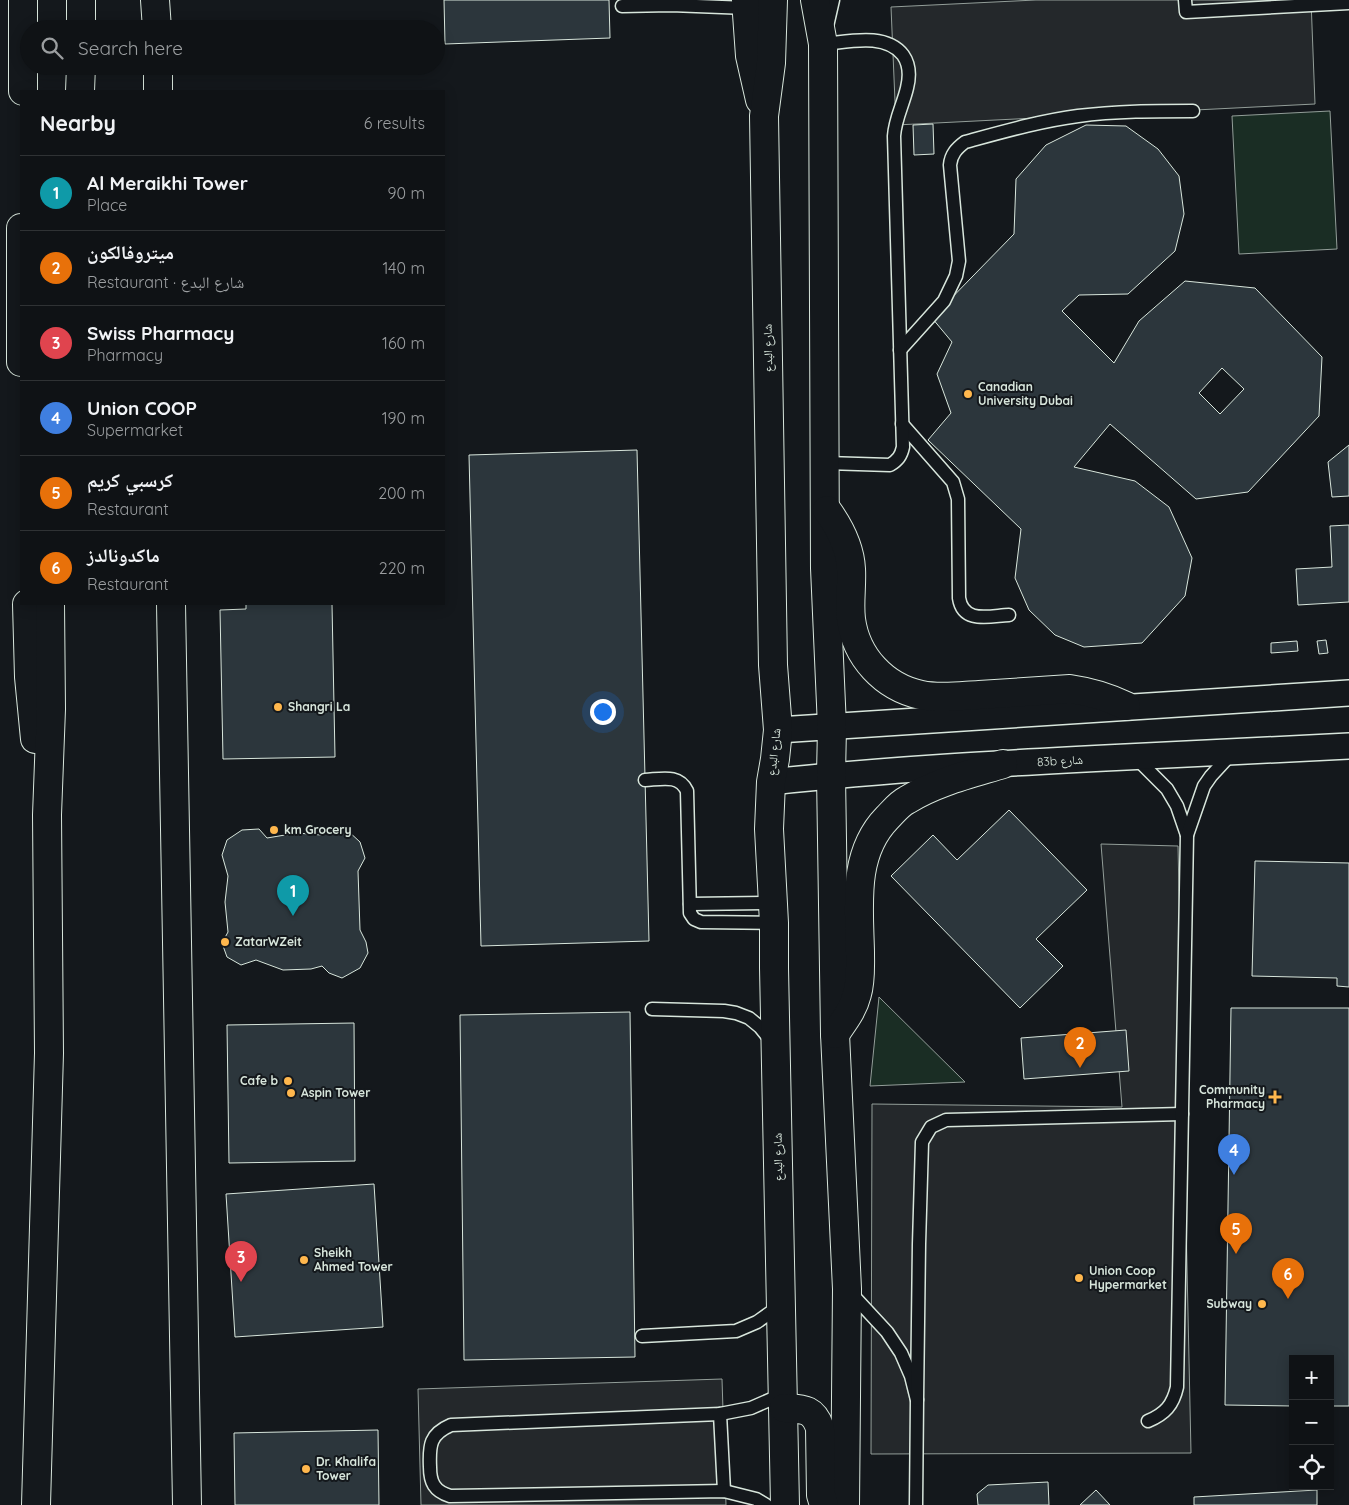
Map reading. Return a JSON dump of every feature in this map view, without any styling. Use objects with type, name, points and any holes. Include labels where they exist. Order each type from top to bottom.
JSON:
[{"type":"main road","points":[[24,0],[24,20]]},
{"type":"main road","points":[[81,20],[82,0]]},
{"type":"main road","points":[[155,0],[156,20]]},
{"type":"main road","name":"شارع البدع","points":[[773,0],[771,63],[764,116],[773,665],[778,730],[771,782],[769,829],[773,913],[785,1505]]},
{"type":"main road","points":[[815,0],[823,44],[825,568],[832,727],[835,1034],[847,1288],[845,1505]]},
{"type":"main road","points":[[746,4],[750,56],[764,116]]},
{"type":"main road","points":[[23,75],[23,90]]},
{"type":"main road","points":[[80,75],[80,90]]},
{"type":"main road","points":[[158,75],[158,90]]},
{"type":"main road","points":[[826,509],[841,529],[847,548],[851,567],[851,618],[856,639],[865,658],[879,674],[899,688],[922,696],[947,697],[1070,689],[1097,694],[1126,706]]},
{"type":"main road","points":[[27,605],[32,712],[47,815]]},
{"type":"main road","points":[[36,1505],[48,1138],[47,815],[51,708],[50,605]]},
{"type":"main road","points":[[170,605],[187,1505]]},
{"type":"main road","points":[[835,1034],[850,1013],[857,994],[860,974],[858,893],[860,870],[868,847],[880,826],[904,801],[934,786],[1003,764]]},
{"type":"main road","points":[[783,1401],[810,1412],[817,1419],[820,1428],[821,1495],[824,1505]]},
{"type":"street","points":[[778,730],[1347,691]]},
{"type":"street","name":"83b شارع","points":[[771,782],[831,775],[1003,764],[1234,750],[1349,746]]},
{"type":"lane","points":[[826,463],[890,465],[897,461],[903,447],[894,136],[895,124],[907,90],[910,74],[906,60],[897,48],[883,41],[823,44],[833,0]]},
{"type":"lane","points":[[1185,0],[1186,12],[1349,3]]},
{"type":"lane","points":[[622,6],[671,3],[746,4]]},
{"type":"lane","points":[[900,350],[944,302],[956,276],[959,261],[950,158],[958,147],[965,142],[1020,127],[1078,116],[1135,111],[1193,111]]},
{"type":"lane","points":[[902,424],[947,473],[956,488],[958,499],[958,598],[960,606],[965,613],[973,616],[1009,615]]},
{"type":"lane","points":[[1148,1421],[1168,1409],[1174,1399],[1177,1387],[1187,835],[1204,786],[1234,750]]},
{"type":"lane","points":[[1135,757],[1167,790],[1177,806],[1187,835]]},
{"type":"lane","points":[[645,780],[676,779],[681,782],[687,791],[691,916],[701,922],[773,913]]},
{"type":"lane","points":[[690,904],[773,913]]},
{"type":"lane","points":[[652,1009],[736,1012],[760,1027],[776,1049]]},
{"type":"lane","points":[[916,1505],[922,1142],[931,1127],[946,1120],[1182,1114]]},
{"type":"lane","points":[[847,1288],[887,1332],[901,1353],[911,1376],[917,1400]]},
{"type":"lane","points":[[642,1336],[736,1331],[757,1322],[781,1305]]},
{"type":"lane","points":[[766,1505],[756,1499],[724,1491],[450,1496],[437,1490],[432,1484],[429,1448],[442,1429],[451,1425],[720,1414],[783,1401]]},
{"type":"lane","points":[[720,1414],[724,1491]]},
{"type":"green space","points":[[1330,111],[1337,249],[1239,254],[1232,116]]},
{"type":"green space","points":[[879,997],[965,1082],[870,1086]]},
{"type":"shaded area","points":[[1036,0],[1311,0],[1315,104],[896,125],[891,7]]},
{"type":"shaded area","points":[[1101,844],[1178,846],[1191,1453],[871,1454],[872,1104],[1122,1107]]},
{"type":"shaded area","points":[[722,1379],[726,1505],[421,1505],[418,1389]]},
{"type":"building","points":[[444,0],[609,0],[610,38],[445,44]]},
{"type":"building","points":[[933,124],[934,154],[914,155],[913,125]]},
{"type":"building","points":[[1086,125],[1126,126],[1158,149],[1179,176],[1184,214],[1175,251],[1128,294],[1079,295],[1062,311],[1114,363],[1139,321],[1185,281],[1255,288],[1322,357],[1319,416],[1248,492],[1196,499],[1110,424],[1074,467],[1135,481],[1169,507],[1192,558],[1185,596],[1142,643],[1084,647],[1055,635],[1029,610],[1015,578],[1021,529],[928,440],[951,413],[937,374],[952,342],[932,318],[1014,234],[1016,179],[1046,145]],"holes":[[[1222,368],[1244,389],[1220,414],[1199,393]]]},
{"type":"building","points":[[1349,445],[1349,496],[1332,497],[1328,462]]},
{"type":"building","points":[[637,450],[649,941],[481,946],[469,455]]},
{"type":"building","points":[[1349,525],[1349,602],[1298,605],[1296,569],[1332,567],[1330,526]]},
{"type":"building","name":"Shangri La","points":[[246,605],[332,605],[335,757],[223,759],[220,610],[246,609]]},
{"type":"building","points":[[1326,640],[1328,653],[1319,654],[1317,641]]},
{"type":"building","points":[[1297,641],[1298,651],[1271,653],[1271,643]]},
{"type":"building","points":[[1009,810],[1087,890],[1036,939],[1063,966],[1020,1008],[891,876],[933,835],[957,860]]},
{"type":"building","points":[[259,829],[267,838],[297,833],[321,835],[334,829],[347,830],[360,842],[365,858],[358,871],[360,930],[366,942],[368,953],[360,968],[342,978],[329,973],[322,966],[311,969],[283,970],[256,960],[241,965],[227,957],[222,943],[228,932],[225,902],[228,876],[222,855],[227,840],[242,830]]},
{"type":"building","points":[[1255,861],[1349,863],[1349,987],[1337,986],[1337,978],[1252,976]]},
{"type":"building","points":[[1231,1008],[1349,1008],[1349,1406],[1334,1406],[1334,1355],[1289,1355],[1289,1406],[1225,1405]]},
{"type":"building","points":[[630,1012],[635,1357],[464,1360],[460,1015]]},
{"type":"building","name":"Aspin Tower","points":[[354,1023],[355,1161],[229,1163],[227,1025]]},
{"type":"building","points":[[1126,1030],[1129,1071],[1024,1079],[1021,1038]]},
{"type":"building","name":"Sheikh Ahmed Tower","points":[[374,1184],[383,1327],[235,1337],[226,1194]]},
{"type":"building","name":"Dr. Khalifa Tower","points":[[378,1430],[379,1505],[235,1505],[234,1433]]},
{"type":"building","points":[[1048,1482],[1049,1505],[978,1505],[977,1494],[988,1485]]},
{"type":"building","points":[[1096,1490],[1110,1505],[1080,1505]]},
{"type":"building","points":[[1317,1490],[1317,1505],[1194,1505],[1194,1497]]},
{"type":"place","name":"Canadian University Dubai","points":[[968,394]]},
{"type":"place","name":"Shangri La","points":[[278,707]]},
{"type":"place","name":"km Grocery","points":[[274,830]]},
{"type":"place","name":"Al Meraikhi Tower","points":[[293,916]]},
{"type":"place","name":"ZatarWZeit","points":[[225,942]]},
{"type":"place","name":"ميتروفالكون","points":[[1080,1068]]},
{"type":"place","name":"Cafe b","points":[[288,1081]]},
{"type":"place","name":"Aspin Tower","points":[[291,1093]]},
{"type":"place","name":"Community Pharmacy","points":[[1275,1097]]},
{"type":"place","name":"Union COOP","points":[[1234,1175]]},
{"type":"place","name":"كرسبي كريم","points":[[1236,1254]]},
{"type":"place","name":"Sheikh Ahmed Tower","points":[[304,1260]]},
{"type":"place","name":"Union Coop Hypermarket","points":[[1079,1278]]},
{"type":"place","name":"Swiss Pharmacy","points":[[241,1282]]},
{"type":"place","name":"ماكدونالدز","points":[[1288,1299]]},
{"type":"place","name":"Subway","points":[[1262,1304]]},
{"type":"place","name":"Dr. Khalifa Tower","points":[[306,1469]]}]
